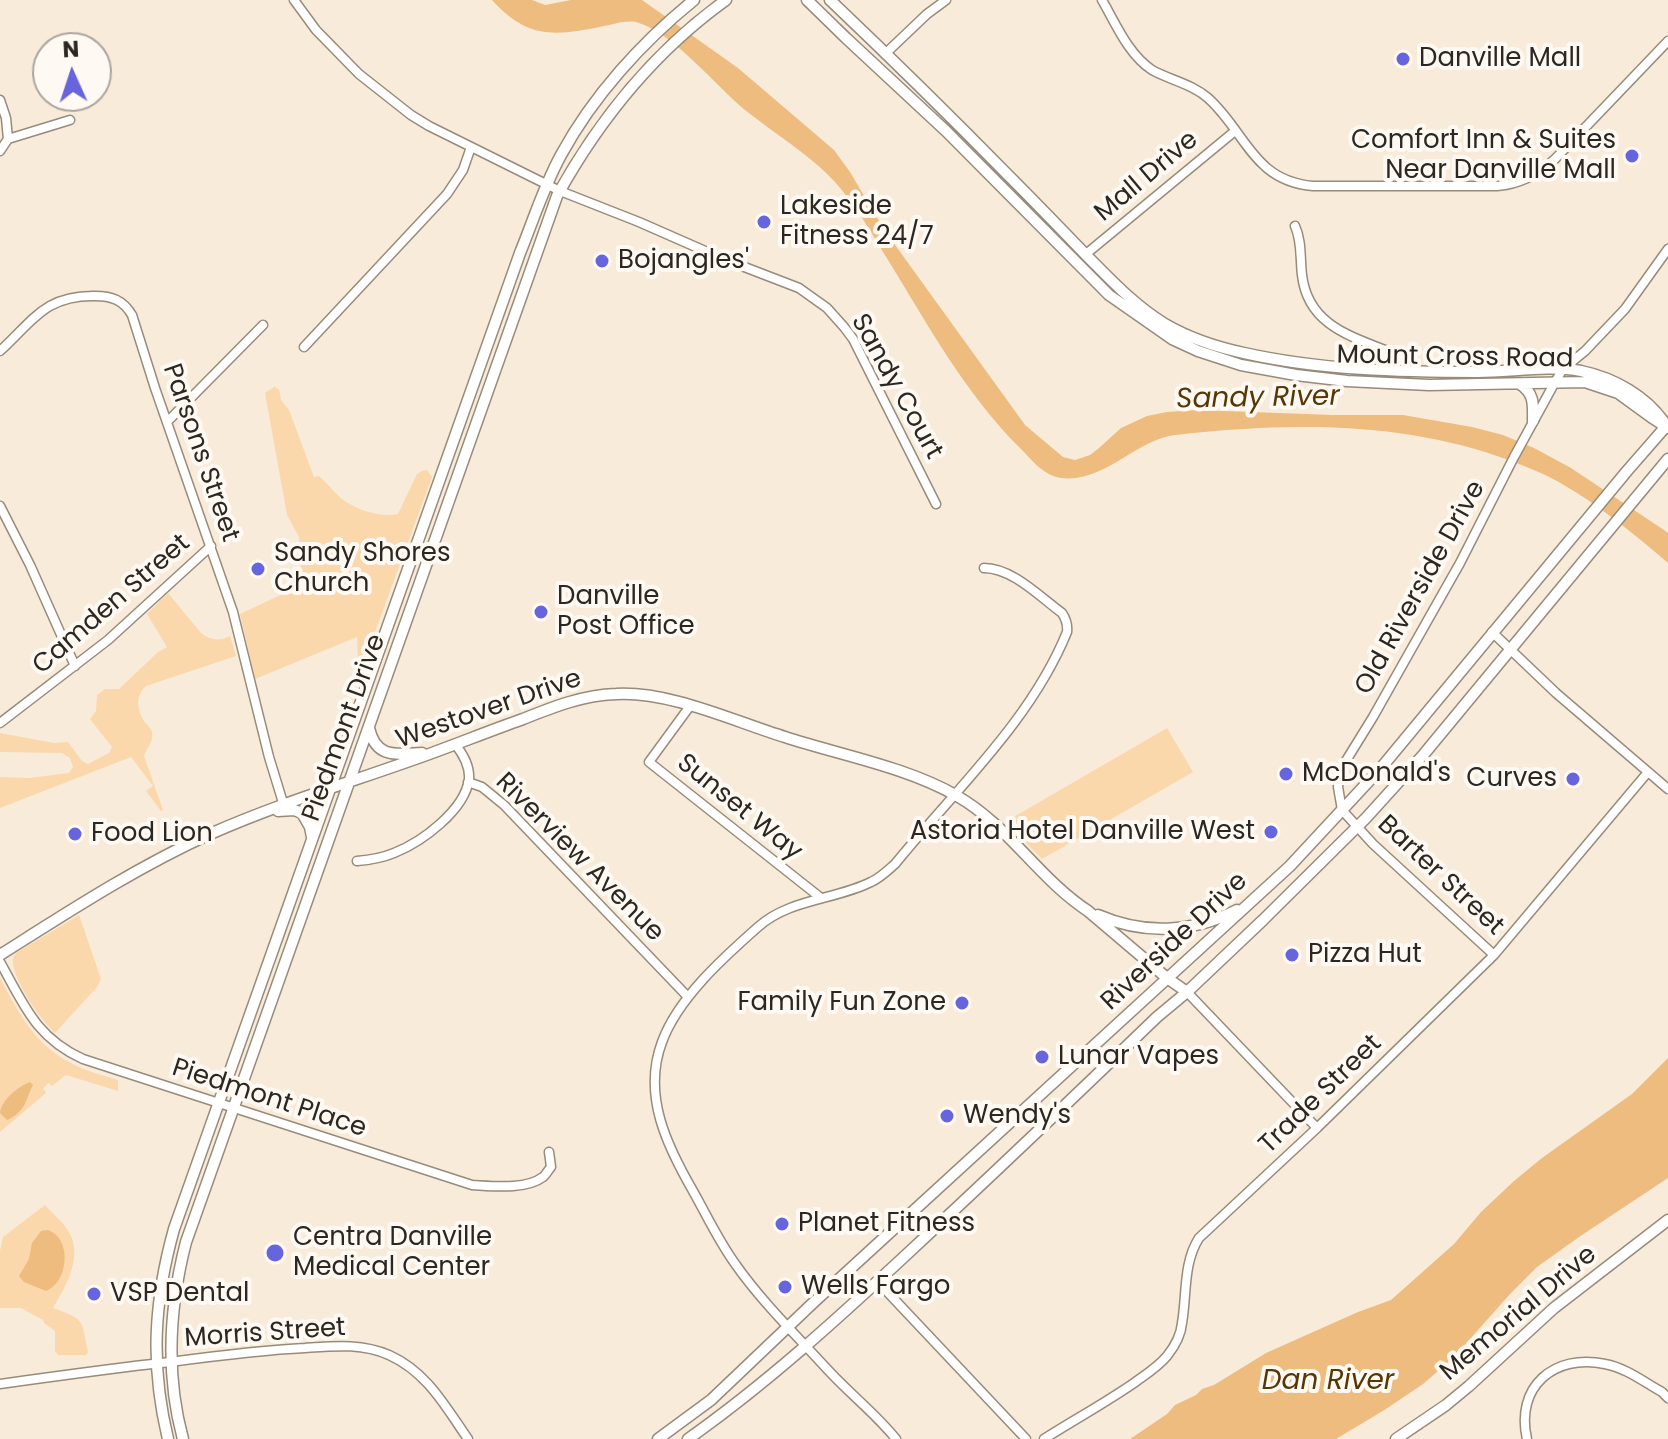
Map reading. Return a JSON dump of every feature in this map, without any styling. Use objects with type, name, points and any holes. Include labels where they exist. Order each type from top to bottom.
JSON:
[{"type":"main road","name":"Piedmont Drive","points":[[168,1439],[160,1406],[156,1363],[157,1313],[165,1261],[174,1229],[520,253],[547,184],[574,132],[613,80],[652,37],[694,0]]},
{"type":"main road","name":"Piedmont Drive","points":[[183,1439],[176,1411],[171,1362],[172,1308],[183,1254],[560,191],[600,126],[633,86],[676,41],[726,0]]},
{"type":"main road","name":"Mount Cross Road","points":[[807,0],[946,131],[1109,295],[1172,339],[1241,365],[1296,375],[1429,385],[1585,382],[1618,393],[1668,426]]},
{"type":"main road","name":"Mount Cross Road","points":[[830,0],[1115,284],[1149,314],[1187,335],[1232,350],[1307,364],[1408,372],[1563,369],[1583,372],[1600,376],[1631,391],[1657,411],[1668,426]]},
{"type":"main road","points":[[1520,384],[1528,389],[1533,398],[1532,423]]},
{"type":"main road","name":"Riverside Drive","points":[[658,1439],[742,1373],[789,1326],[1290,866],[1381,768],[1627,471],[1668,426]]},
{"type":"main road","name":"Riverside Drive","points":[[688,1439],[807,1346],[1187,992],[1358,826],[1424,754],[1668,459]]},
{"type":"main road","points":[[1650,480],[1668,471]]},
{"type":"main road","name":"Westover Drive","points":[[0,955],[152,863],[208,834],[554,707],[597,695],[636,694],[690,706],[900,772],[955,795],[995,823],[1057,887],[1187,992]]},
{"type":"main road","points":[[368,726],[375,745],[390,755],[432,753]]},
{"type":"main road","points":[[268,811],[294,810],[302,813],[310,827],[312,841]]},
{"type":"main road","points":[[1088,911],[1125,924],[1164,930],[1212,921],[1246,906]]},
{"type":"main road","name":"Memorial Drive","points":[[1396,1439],[1446,1405],[1554,1308],[1668,1220]]},
{"type":"street","name":"Sandy Court","points":[[294,0],[316,30],[359,74],[411,115],[560,191],[799,288],[827,308],[853,339],[936,504]]},
{"type":"street","points":[[885,54],[946,0]]},
{"type":"street","points":[[1102,0],[1142,61],[1203,94],[1269,171],[1306,186],[1497,186],[1525,180],[1548,166],[1668,41]]},
{"type":"street","points":[[0,100],[8,139],[0,151]]},
{"type":"street","points":[[8,139],[70,120]]},
{"type":"street","name":"Mall Drive","points":[[1086,254],[1235,131]]},
{"type":"street","points":[[304,347],[447,194],[463,170],[471,147]]},
{"type":"street","points":[[1295,226],[1299,235],[1304,286],[1320,315],[1341,332],[1395,354]]},
{"type":"street","name":"Old Riverside Drive","points":[[1342,810],[1338,787],[1343,767],[1460,563],[1555,382],[1563,369],[1605,332],[1625,309],[1668,249]]},
{"type":"street","name":"Parsons Street","points":[[0,351],[40,312],[62,299],[91,295],[115,299],[132,315],[233,612],[284,806]]},
{"type":"street","points":[[167,422],[263,325]]},
{"type":"street","points":[[0,506],[75,666]]},
{"type":"street","name":"Camden Street","points":[[0,723],[117,631],[211,546]]},
{"type":"street","points":[[896,1439],[760,1295],[733,1260],[681,1170],[661,1127],[655,1072],[657,1056],[669,1025],[688,997],[760,925],[773,916],[870,883],[884,874],[955,795],[1028,703],[1062,645],[1068,624],[1062,613],[1009,574],[984,568]]},
{"type":"street","points":[[1492,632],[1668,789]]},
{"type":"street","name":"Sunset Way","points":[[690,706],[649,762],[821,898]]},
{"type":"street","name":"Riverview Avenue","points":[[455,744],[466,760],[468,782],[482,787],[504,805],[688,997]]},
{"type":"street","name":"Trade Street","points":[[1044,1439],[1101,1406],[1159,1365],[1169,1354],[1182,1324],[1188,1262],[1199,1238],[1494,955],[1648,772]]},
{"type":"street","points":[[357,861],[394,853],[422,838],[449,815],[468,782]]},
{"type":"street","points":[[1342,810],[1358,826]]},
{"type":"street","name":"Barter Street","points":[[1358,826],[1494,955]]},
{"type":"street","name":"Piedmont Place","points":[[0,962],[39,1029],[57,1045],[83,1059],[472,1185],[528,1184],[544,1177],[551,1167],[549,1152]]},
{"type":"street","points":[[1187,992],[1317,1128]]},
{"type":"street","points":[[877,1281],[1026,1439]]},
{"type":"street","name":"Morris Street","points":[[0,1384],[276,1349],[348,1345],[389,1355],[409,1366],[428,1382],[468,1439]]},
{"type":"street","points":[[1527,1439],[1526,1407],[1534,1387],[1550,1371],[1567,1364],[1593,1362],[1615,1366],[1668,1398]]},
{"type":"shaded area","points":[[274,387],[279,389],[281,400],[289,410],[314,477],[319,476],[348,503],[377,514],[398,514],[417,474],[427,470],[432,477],[364,662],[358,658],[357,637],[255,679],[240,614],[302,585],[299,537],[287,515],[265,393]]},
{"type":"shaded area","points":[[168,593],[201,633],[218,640],[230,636],[236,656],[146,686],[140,694],[140,712],[152,736],[144,756],[163,810],[146,791],[153,786],[131,757],[0,808],[0,777],[29,778],[69,773],[73,767],[70,758],[62,753],[0,752],[0,733],[54,743],[68,742],[82,761],[88,764],[109,753],[112,747],[90,719],[96,711],[97,695],[105,689],[119,689],[167,647],[147,614]]},
{"type":"shaded area","points":[[1167,728],[1193,772],[1042,859],[1005,822]]},
{"type":"shaded area","points":[[79,915],[101,979],[55,1033],[21,987],[13,958],[16,953]]},
{"type":"shaded area","points":[[0,978],[21,1015],[47,1047],[76,1066],[118,1080],[118,1091],[66,1075],[52,1086],[49,1083],[43,1088],[46,1093],[0,1132]]},
{"type":"shaded area","points":[[45,1205],[67,1229],[74,1249],[72,1270],[53,1308],[80,1322],[88,1352],[86,1355],[58,1355],[55,1351],[55,1331],[43,1320],[21,1308],[0,1308],[0,1251],[3,1237]]},
{"type":"water","points":[[492,0],[532,0],[545,5],[571,0],[642,0],[738,68],[834,150],[885,231],[1025,425],[1063,457],[1075,460],[1090,455],[1121,428],[1147,416],[1167,412],[1403,415],[1472,427],[1534,448],[1571,468],[1664,530],[1668,533],[1668,563],[1601,509],[1550,477],[1497,456],[1418,436],[1297,427],[1175,435],[1160,438],[1092,474],[1061,478],[1049,474],[1030,458],[983,406],[949,359],[857,210],[814,162],[745,110],[680,49],[652,29],[639,23],[622,22],[571,32],[544,32],[518,22]]},
{"type":"water","name":"Dan River","points":[[1668,1058],[1668,1178],[1537,1267],[1454,1357],[1423,1384],[1336,1439],[1130,1439],[1175,1405],[1266,1353],[1391,1300],[1454,1244],[1481,1212],[1514,1181],[1632,1094]]},
{"type":"water","points":[[30,1082],[33,1085],[24,1105],[7,1120],[0,1113],[4,1103],[16,1090]]},
{"type":"water","points":[[48,1230],[61,1242],[65,1260],[59,1279],[46,1291],[24,1282],[19,1276],[29,1259],[32,1243],[41,1231]]},
{"type":"place","name":"Danville Mall","points":[[1403,59]]},
{"type":"place","name":"Comfort Inn & Suites Near Danville Mall","points":[[1632,156]]},
{"type":"place","name":"Lakeside Fitness 24/7","points":[[764,222]]},
{"type":"place","name":"Bojangles'","points":[[602,261]]},
{"type":"place","name":"Sandy Shores Church","points":[[258,569]]},
{"type":"place","name":"Danville Post Office","points":[[541,612]]},
{"type":"place","name":"McDonald's","points":[[1286,774]]},
{"type":"place","name":"Curves","points":[[1573,779]]},
{"type":"place","name":"Astoria Hotel Danville West","points":[[1271,832]]},
{"type":"place","name":"Food Lion","points":[[75,834]]},
{"type":"place","name":"Pizza Hut","points":[[1292,955]]},
{"type":"place","name":"Family Fun Zone","points":[[962,1003]]},
{"type":"place","name":"Lunar Vapes","points":[[1042,1057]]},
{"type":"place","name":"Wendy's","points":[[947,1116]]},
{"type":"place","name":"Planet Fitness","points":[[782,1224]]},
{"type":"place","name":"Centra Danville Medical Center","points":[[275,1253]]},
{"type":"place","name":"Wells Fargo","points":[[785,1287]]},
{"type":"place","name":"VSP Dental","points":[[94,1294]]},
{"type":"water label","name":"Sandy River","points":[[1258,399]]}]
